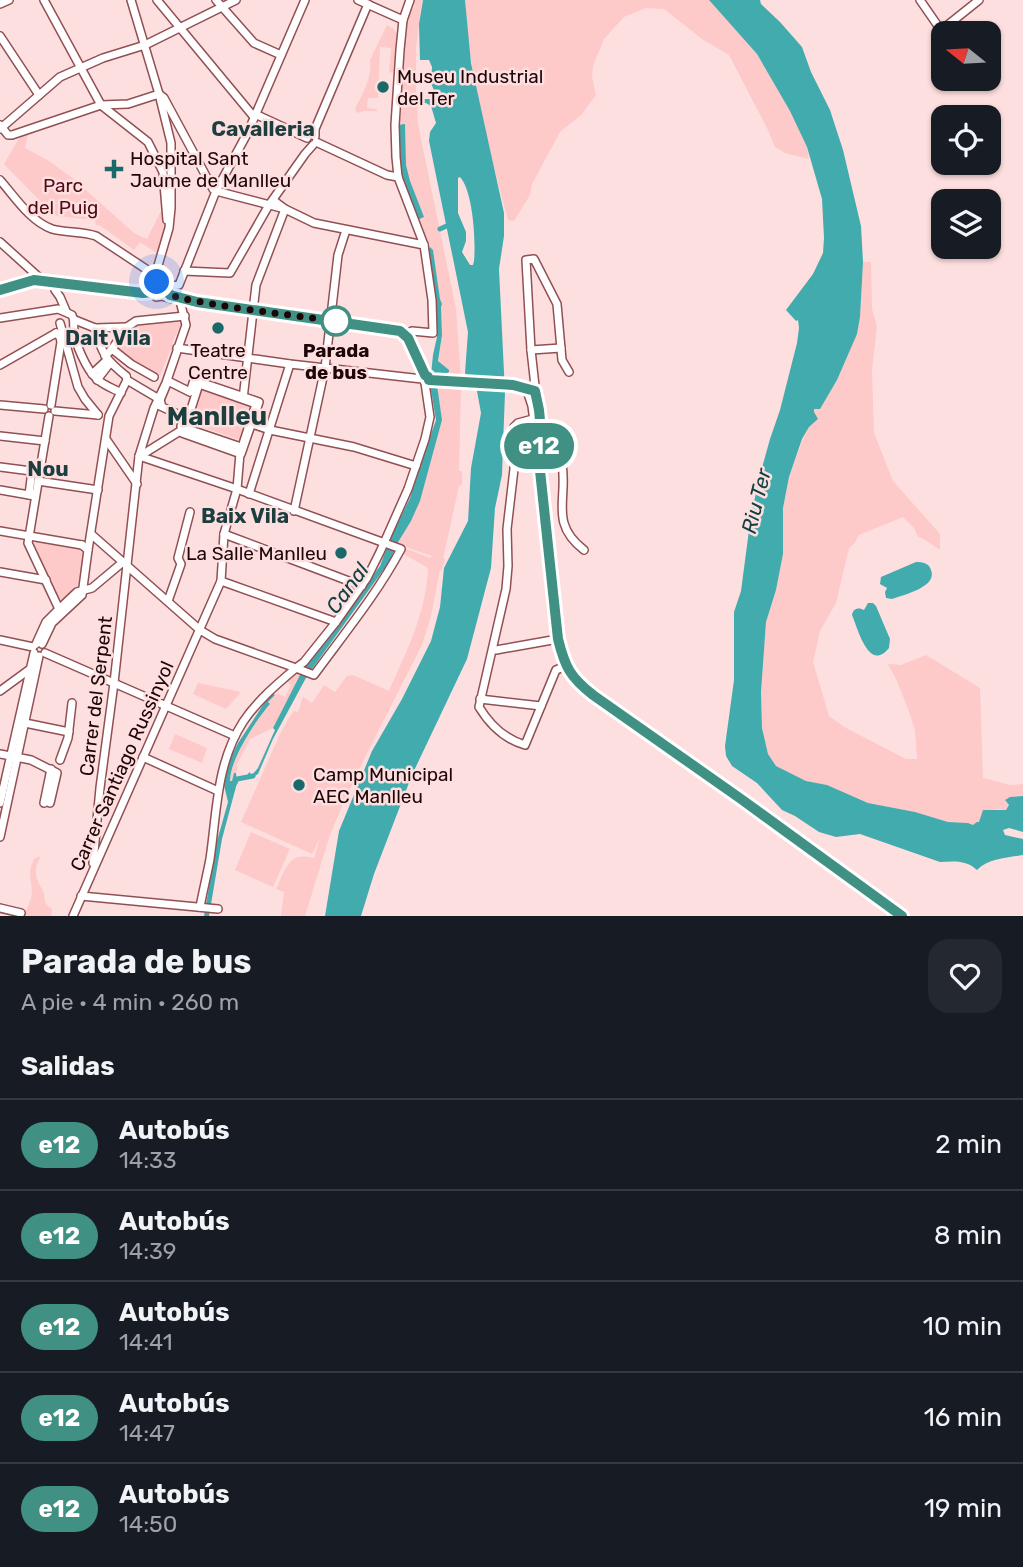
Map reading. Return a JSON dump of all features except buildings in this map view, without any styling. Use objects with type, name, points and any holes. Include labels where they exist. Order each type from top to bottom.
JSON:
[{"type":"street","points":[[0,4],[9,0]]},
{"type":"street","points":[[44,0],[101,105],[148,142],[163,172],[169,228]]},
{"type":"street","points":[[131,0],[171,143],[171,208],[169,228],[159,264],[158,287]]},
{"type":"street","points":[[157,0],[254,116],[312,138],[387,175],[398,177]]},
{"type":"street","points":[[216,0],[254,43],[281,55]]},
{"type":"street","points":[[159,94],[128,104],[101,105],[12,135],[8,135],[1,127],[60,77],[103,58],[145,45],[236,0]]},
{"type":"street","points":[[0,290],[21,282],[43,280],[143,293],[158,287],[179,285],[216,191],[238,152],[305,0]]},
{"type":"street","points":[[358,0],[403,20]]},
{"type":"street","points":[[406,335],[412,331],[433,333],[432,300],[424,245],[398,177],[396,157],[403,20],[410,0]]},
{"type":"street","points":[[920,0],[938,26],[944,28],[979,0]]},
{"type":"street","points":[[184,271],[230,273],[271,202],[304,154],[368,5]]},
{"type":"street","points":[[0,36],[39,95]]},
{"type":"street","points":[[159,94],[216,191],[271,202],[314,223],[424,245]]},
{"type":"street","points":[[0,180],[41,223],[57,230],[85,232],[96,236],[125,255],[158,287],[180,301],[396,330],[406,335],[426,379],[430,417],[390,545],[304,662],[303,670],[266,695],[252,709],[235,736],[223,765],[202,907]]},
{"type":"street","points":[[243,398],[256,285],[285,209]]},
{"type":"street","points":[[295,510],[325,368],[338,255],[346,230]]},
{"type":"street","points":[[0,242],[43,280]]},
{"type":"street","points":[[569,372],[562,360],[558,304],[534,259],[526,260],[535,386],[531,394],[533,419],[558,639],[566,666],[573,678],[902,916]]},
{"type":"street","points":[[158,287],[174,296],[197,302]]},
{"type":"street","points":[[55,290],[66,311],[60,323],[61,342],[45,441],[32,495],[28,543],[59,609]]},
{"type":"street","points":[[94,377],[127,327],[136,321],[185,316],[180,301]]},
{"type":"street","points":[[0,318],[58,309],[72,314],[75,320],[74,333],[94,377],[121,393]]},
{"type":"street","name":"Carrer del Serpent","points":[[92,871],[139,457],[186,325],[185,316]]},
{"type":"street","points":[[75,320],[95,328],[127,327]]},
{"type":"street","points":[[95,328],[107,360],[126,378],[159,399],[162,404],[188,417]]},
{"type":"street","points":[[0,365],[60,333]]},
{"type":"street","points":[[60,333],[78,387],[98,415]]},
{"type":"street","points":[[177,348],[325,368],[516,385],[531,394],[539,410],[541,431],[538,452]]},
{"type":"street","points":[[531,350],[561,348]]},
{"type":"street","points":[[113,349],[131,364],[154,377]]},
{"type":"street","points":[[0,837],[30,669],[52,623],[82,595],[85,547],[91,534],[110,416],[131,364]]},
{"type":"street","points":[[249,494],[290,364]]},
{"type":"street","points":[[240,450],[182,433],[184,417],[159,405],[169,381],[190,392],[194,380],[243,398]]},
{"type":"street","points":[[139,457],[183,428],[199,384],[259,402],[250,424],[354,447],[416,466]]},
{"type":"street","points":[[0,405],[110,416]]},
{"type":"street","points":[[533,419],[518,423],[514,427],[506,589],[479,707],[502,735],[525,745],[556,670],[566,666]]},
{"type":"street","name":"Carrer Santiago Russinyol","points":[[240,450],[242,454],[250,424]]},
{"type":"street","points":[[0,436],[45,441]]},
{"type":"street","points":[[106,439],[137,484]]},
{"type":"street","name":"Carrer Santiago Russinyol","points":[[73,916],[221,581],[224,534],[237,489],[240,450]]},
{"type":"street","points":[[538,452],[554,451],[561,457],[561,516],[568,534],[584,550]]},
{"type":"street","points":[[91,534],[200,630],[215,639],[314,675],[401,549],[237,489],[139,457]]},
{"type":"street","points":[[0,467],[36,472]]},
{"type":"street","points":[[32,495],[38,481],[36,472]]},
{"type":"street","points":[[38,481],[98,490]]},
{"type":"street","points":[[0,490],[32,495]]},
{"type":"street","points":[[168,601],[181,564],[178,558],[190,512]]},
{"type":"street","points":[[0,531],[85,547]]},
{"type":"street","points":[[224,534],[362,586]]},
{"type":"street","points":[[0,801],[25,723],[38,650],[46,622],[78,593],[92,588],[125,564]]},
{"type":"street","points":[[0,572],[46,580]]},
{"type":"street","points":[[221,581],[336,622]]},
{"type":"street","points":[[496,650],[558,639]]},
{"type":"street","points":[[0,640],[38,650],[235,736]]},
{"type":"street","points":[[0,691],[30,669]]},
{"type":"street","points":[[480,698],[541,706]]},
{"type":"street","points":[[60,760],[69,732],[72,703]]},
{"type":"street","points":[[25,723],[69,732]]},
{"type":"street","points":[[0,754],[31,760],[57,774],[47,803]]},
{"type":"street","points":[[143,757],[218,791]]},
{"type":"street","points":[[81,896],[218,909]]},
{"type":"street","points":[[0,908],[21,913]]},
{"type":"green space","points":[[415,0],[422,0],[416,48],[418,124],[456,309],[461,379],[436,378],[442,335],[442,304],[433,250],[428,252],[417,220],[406,165],[405,125],[398,125],[405,28]]},
{"type":"green space","points":[[465,0],[709,0],[757,54],[790,111],[807,147],[809,159],[785,153],[775,147],[729,55],[702,39],[664,9],[646,8],[624,17],[604,39],[593,66],[592,77],[596,95],[581,115],[560,132],[532,184],[530,195],[514,221],[508,220],[475,83]]},
{"type":"green space","points":[[387,25],[394,29],[397,35],[395,71],[389,73],[391,48],[380,47],[378,98],[368,98],[367,108],[377,111],[357,113],[355,109],[368,79],[370,60]]},
{"type":"green space","name":"Parc del Puig","points":[[28,134],[25,148],[71,177],[134,233],[147,239],[160,213],[164,211],[165,228],[158,254],[140,242],[134,250],[96,225],[95,220],[57,216],[46,207],[4,164],[20,137]]},
{"type":"green space","points":[[863,262],[871,262],[872,309],[877,326],[872,370],[874,433],[893,481],[940,534],[940,550],[918,537],[914,528],[903,517],[859,535],[849,548],[836,603],[820,631],[813,662],[829,716],[846,728],[906,759],[917,759],[915,730],[888,664],[901,665],[926,655],[980,688],[983,778],[1010,785],[1023,784],[1023,796],[1010,797],[1005,801],[1009,805],[1006,810],[996,809],[973,825],[948,822],[915,812],[868,803],[827,785],[806,781],[776,766],[768,754],[762,728],[761,692],[766,622],[783,554],[783,508],[789,477],[809,427],[818,419],[813,412],[814,408],[820,408],[837,380],[850,350],[860,317]]},
{"type":"green space","points":[[173,321],[181,323],[172,344],[175,345],[173,351],[170,350],[160,376],[144,370],[116,350],[132,327]]},
{"type":"green space","points":[[436,384],[461,385],[459,471],[462,471],[462,485],[459,486],[431,616],[422,645],[369,749],[330,835],[305,916],[281,916],[284,892],[276,889],[289,863],[298,857],[314,858],[320,838],[312,854],[241,822],[280,734],[294,711],[298,712],[303,697],[312,703],[324,685],[335,692],[347,676],[353,675],[389,691],[420,616],[428,568],[402,553],[404,548],[430,558],[432,556],[397,544],[420,501],[442,420]]},
{"type":"green space","points":[[202,389],[243,401],[242,404],[251,407],[240,440],[190,423]]},
{"type":"green space","points":[[36,541],[81,549],[84,553],[78,586],[63,599],[59,598],[34,544]]},
{"type":"green space","points":[[296,671],[301,673],[273,728],[250,739],[236,766],[238,767],[231,784],[233,766],[244,743],[268,703],[277,693],[285,697],[291,685],[285,681]]},
{"type":"green space","points":[[198,683],[241,692],[226,709],[193,694]]},
{"type":"green space","points":[[175,734],[207,748],[202,763],[169,749]]},
{"type":"green space","points":[[251,832],[290,849],[273,887],[235,870]]},
{"type":"green space","points":[[41,856],[36,873],[45,902],[52,909],[51,916],[27,916],[24,915],[32,893],[31,866],[34,859]]},
{"type":"water","points":[[423,0],[465,0],[471,63],[504,213],[499,269],[505,393],[502,475],[495,508],[491,568],[467,659],[412,775],[361,916],[325,916],[339,831],[372,751],[431,641],[440,607],[444,568],[468,521],[471,468],[481,413],[477,391],[465,373],[468,332],[429,141],[430,132],[436,123],[431,106],[417,103],[416,99],[433,99],[435,93],[431,83],[432,67],[429,60],[420,60],[419,24]],"holes":[[[460,177],[473,217],[473,265],[470,265],[462,252],[466,232],[458,213],[458,178]]]},
{"type":"water","name":"Riu Ter","points":[[709,0],[760,0],[802,47],[830,110],[843,150],[861,226],[863,262],[857,334],[837,380],[820,409],[814,409],[818,419],[802,439],[789,477],[783,508],[783,554],[766,622],[761,692],[762,728],[768,754],[776,766],[806,781],[827,785],[868,803],[915,812],[948,822],[973,825],[979,822],[983,810],[1006,810],[1009,805],[1005,800],[1023,796],[1023,832],[1009,828],[1003,830],[1005,835],[1023,839],[1023,855],[993,861],[977,870],[965,863],[940,862],[860,834],[836,837],[819,832],[782,810],[757,783],[732,766],[726,756],[734,680],[734,612],[741,591],[751,515],[760,475],[797,343],[798,320],[786,310],[813,274],[823,253],[824,238],[822,199],[807,147],[790,111],[757,54]]},
{"type":"water","points":[[405,124],[406,165],[424,217],[417,220],[399,165],[398,125]]},
{"type":"water","points":[[430,247],[433,250],[442,304],[442,335],[438,361],[449,372],[436,378],[442,420],[420,501],[389,562],[307,676],[273,739],[258,774],[250,779],[247,777],[249,772],[252,775],[258,768],[275,730],[273,728],[301,673],[380,566],[410,498],[436,420],[430,384],[437,321],[428,252]]},
{"type":"water","points":[[916,562],[929,566],[931,570],[932,576],[925,586],[892,599],[886,598],[887,588],[880,584],[881,577]]},
{"type":"water","points":[[868,603],[876,606],[890,639],[889,648],[882,654],[876,655],[865,646],[852,615],[856,609],[864,610]]},
{"type":"water","points":[[272,693],[275,695],[244,741],[234,762],[230,781],[236,773],[237,783],[222,839],[209,916],[204,916],[217,841],[228,802],[223,781],[229,761]]},
{"type":"waterway","points":[[440,229],[453,223]]},
{"type":"waterway","name":"Canal","points":[[235,783],[237,779],[253,776]]},
{"type":"bus line","name":"e12","points":[[0,290],[21,282],[43,280],[143,293],[151,292],[154,284],[161,282],[170,295],[197,302],[400,331],[408,338],[429,380],[513,385],[535,391],[540,416],[541,436],[538,452],[558,639],[573,678],[902,916]]},
{"type":"place","name":"Museu Industrial del Ter","points":[[383,87]]},
{"type":"place","name":"Hospital Sant Jaume de Manlleu","points":[[114,169]]},
{"type":"place","name":"Parada de bus","points":[[336,321]]},
{"type":"place","name":"Teatre Centre","points":[[218,328]]},
{"type":"place","name":"La Salle Manlleu","points":[[341,553]]},
{"type":"place","name":"Camp Municipal AEC Manlleu","points":[[299,785]]},
{"type":"district","name":"Cavalleria","points":[[263,128]]},
{"type":"district","name":"Dalt Vila","points":[[108,337]]},
{"type":"district","name":"Manlleu","points":[[217,416]]},
{"type":"district","name":"Nou","points":[[48,468]]},
{"type":"district","name":"Baix Vila","points":[[245,515]]},
{"type":"route","points":[[157,282],[161,282],[170,295],[197,302],[336,321]]}]
